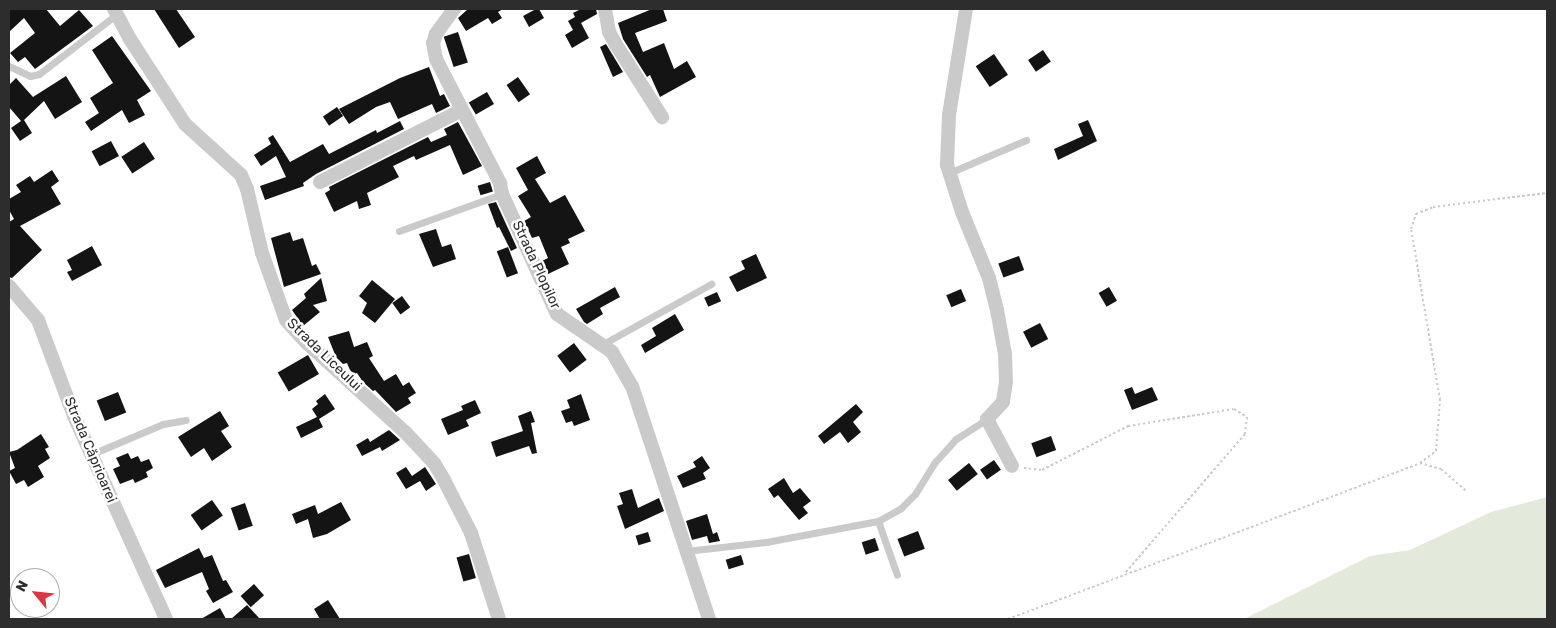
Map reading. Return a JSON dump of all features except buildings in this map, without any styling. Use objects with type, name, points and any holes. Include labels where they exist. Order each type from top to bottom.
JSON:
[{"type":"street","name":"Strada Plopilor","points":[[454,9],[442,23],[434,43],[436,59],[500,183],[502,194],[557,314],[612,352],[632,386],[709,619]]},
{"type":"street","points":[[605,9],[610,32],[615,43],[662,117]]},
{"type":"street","points":[[966,9],[949,115],[947,165],[962,212],[989,278],[1003,336],[1006,382],[1003,402],[987,419],[1012,466]]},
{"type":"street","name":"Strada Liceului","points":[[116,11],[130,39],[185,124],[241,175],[247,190],[262,253],[286,320],[307,342],[406,433],[434,463],[444,478],[471,532],[499,619]]},
{"type":"street","points":[[320,182],[462,110]]},
{"type":"street","name":"Strada Căprioarei","points":[[9,286],[38,320],[74,416],[166,619]]},
{"type":"lane","points":[[9,66],[30,76],[39,74],[116,11]]},
{"type":"lane","points":[[949,172],[1026,140]]},
{"type":"lane","points":[[399,231],[502,194]]},
{"type":"lane","points":[[603,344],[711,284]]},
{"type":"lane","points":[[686,551],[766,542],[878,521],[901,508],[915,494],[936,461],[956,439],[987,419]]},
{"type":"lane","points":[[92,454],[163,424],[186,420]]},
{"type":"lane","points":[[878,521],[897,575]]},
{"type":"path","points":[[1008,619],[1420,464],[1436,451],[1440,400],[1410,229],[1416,214],[1433,207],[1547,193]]},
{"type":"path","points":[[1012,466],[1042,470],[1128,426],[1234,409],[1247,417],[1245,434],[1123,575]]},
{"type":"path","points":[[1420,464],[1441,469],[1467,492]]},
{"type":"green space","points":[[1547,497],[1547,619],[1244,619],[1370,556],[1410,550],[1491,512]]}]
